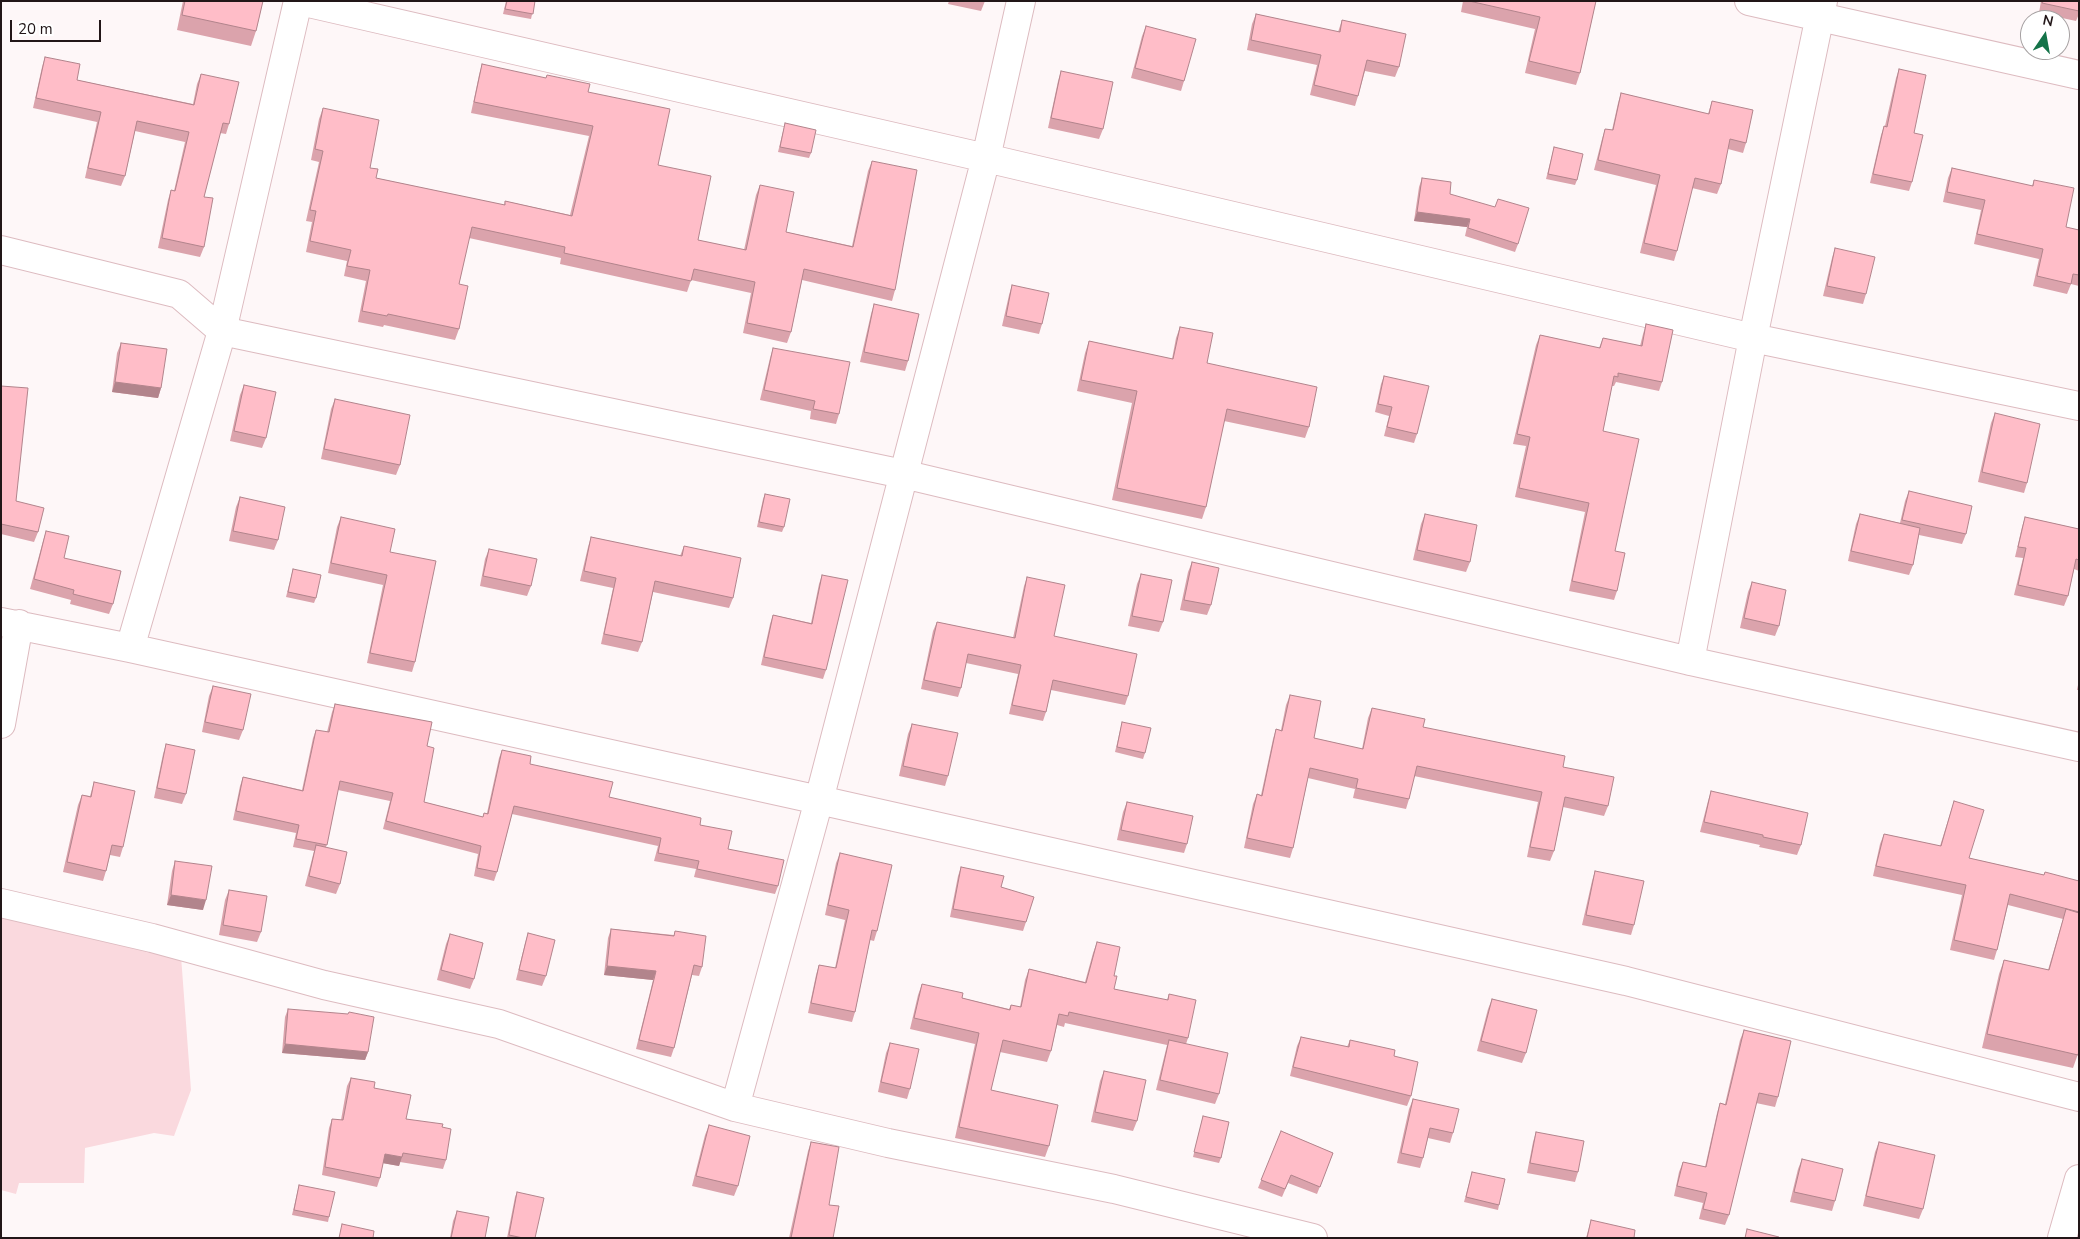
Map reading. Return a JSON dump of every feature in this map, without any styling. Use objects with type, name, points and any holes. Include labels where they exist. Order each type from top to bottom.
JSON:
[{"type":"street","points":[[130,648],[222,331],[299,1],[986,158],[1754,338],[2079,406]]},
{"type":"street","points":[[735,1107],[819,800],[986,158],[1021,1]]},
{"type":"street","points":[[1749,1],[1822,10],[2079,76]]},
{"type":"street","points":[[1690,661],[1822,10]]},
{"type":"street","points":[[1,250],[179,294],[222,331],[903,474],[1690,661],[2079,747]]},
{"type":"street","points":[[1,724],[10,623],[819,800],[1626,981],[2079,1097]]},
{"type":"street","points":[[1,903],[152,938],[324,985],[499,1024],[735,1107],[888,1144],[1114,1189],[1313,1238]]},
{"type":"street","points":[[2062,1238],[2079,1179]]},
{"type":"shaded area","points":[[1,913],[181,956],[191,1090],[174,1136],[154,1133],[85,1148],[84,1183],[19,1183],[16,1194],[1,1190]]},
{"type":"building","points":[[185,1],[263,1],[256,31],[182,15]]},
{"type":"building","points":[[507,1],[535,1],[533,14],[505,9]]},
{"type":"building","points":[[1469,1],[1596,1],[1580,73],[1529,61],[1540,17]]},
{"type":"building","points":[[2043,1],[2079,1],[2079,11],[2042,3]]},
{"type":"building","points":[[1256,14],[1340,32],[1342,20],[1406,34],[1399,67],[1367,60],[1358,96],[1314,85],[1321,55],[1251,40]]},
{"type":"building","points":[[1146,26],[1196,39],[1184,81],[1135,68]]},
{"type":"building","points":[[45,57],[80,64],[77,80],[194,105],[201,74],[239,82],[229,124],[223,123],[204,197],[213,198],[204,247],[162,238],[171,190],[175,191],[189,132],[137,121],[125,176],[88,168],[101,112],[36,98]]},
{"type":"building","points":[[482,64],[546,78],[547,75],[590,84],[588,92],[670,109],[658,165],[711,176],[698,240],[746,250],[760,185],[794,192],[786,232],[853,247],[872,161],[917,170],[895,290],[804,269],[791,332],[747,323],[755,282],[694,269],[691,281],[564,253],[565,247],[472,227],[459,284],[468,286],[459,329],[388,314],[387,316],[362,311],[370,270],[347,266],[351,250],[310,241],[316,211],[310,210],[323,151],[315,149],[323,108],[379,120],[370,168],[378,169],[376,178],[505,205],[505,201],[572,216],[593,126],[474,102]]},
{"type":"building","points":[[1899,69],[1926,75],[1914,133],[1923,135],[1912,182],[1873,174],[1884,126],[1887,127]]},
{"type":"building","points":[[1061,71],[1113,82],[1103,129],[1051,118]]},
{"type":"building","points":[[1621,93],[1709,114],[1712,101],[1753,110],[1746,143],[1730,139],[1721,184],[1695,178],[1677,251],[1644,243],[1660,175],[1598,160],[1605,129],[1613,130]]},
{"type":"building","points":[[785,123],[816,130],[811,153],[780,147]]},
{"type":"building","points":[[1554,147],[1583,154],[1577,180],[1548,174]]},
{"type":"building","points":[[1952,168],[2033,186],[2034,180],[2074,188],[2066,227],[2079,230],[2079,275],[2073,274],[2071,284],[2037,276],[2043,249],[1977,234],[1985,200],[1947,192]]},
{"type":"building","points":[[1422,178],[1451,182],[1450,194],[1495,207],[1498,199],[1529,208],[1518,244],[1468,228],[1470,219],[1417,212]]},
{"type":"building","points":[[1835,248],[1875,257],[1866,294],[1827,286]]},
{"type":"building","points":[[1012,285],[1049,293],[1042,324],[1006,316]]},
{"type":"building","points":[[874,304],[919,314],[908,361],[864,352]]},
{"type":"building","points":[[1646,324],[1673,330],[1662,382],[1618,373],[1618,377],[1614,376],[1603,431],[1639,439],[1615,551],[1625,553],[1617,591],[1572,581],[1589,503],[1519,488],[1530,437],[1517,434],[1540,335],[1600,348],[1603,338],[1642,346]]},
{"type":"building","points":[[1180,327],[1213,333],[1207,363],[1317,387],[1309,427],[1227,409],[1206,507],[1117,488],[1137,391],[1081,380],[1089,341],[1173,359]]},
{"type":"building","points":[[121,343],[167,349],[161,388],[115,382]]},
{"type":"building","points":[[773,348],[850,362],[839,414],[813,409],[815,401],[764,390]]},
{"type":"building","points":[[1384,376],[1429,386],[1417,434],[1387,427],[1392,407],[1378,404]]},
{"type":"building","points":[[244,385],[276,392],[266,438],[234,431]]},
{"type":"building","points":[[1,386],[28,388],[16,501],[44,508],[38,532],[1,524]]},
{"type":"building","points":[[335,399],[410,415],[400,465],[324,449]]},
{"type":"building","points":[[1995,413],[2040,424],[2027,483],[1982,472]]},
{"type":"building","points":[[1909,491],[1972,506],[1966,534],[1902,520]]},
{"type":"building","points":[[765,494],[790,499],[784,527],[759,522]]},
{"type":"building","points":[[240,497],[285,507],[278,540],[233,531]]},
{"type":"building","points":[[1425,514],[1477,525],[1470,562],[1417,550]]},
{"type":"building","points":[[1860,514],[1920,528],[1913,565],[1851,551]]},
{"type":"building","points":[[341,517],[395,529],[390,552],[436,561],[415,662],[370,653],[387,575],[331,563]]},
{"type":"building","points":[[2025,517],[2079,529],[2079,560],[2076,559],[2068,596],[2018,585],[2026,548],[2018,547]]},
{"type":"building","points":[[46,531],[69,536],[64,558],[121,571],[113,604],[73,594],[74,590],[34,579]]},
{"type":"building","points":[[591,537],[682,556],[684,546],[741,558],[733,598],[655,581],[642,642],[604,634],[616,578],[584,571]]},
{"type":"building","points":[[489,549],[537,559],[531,586],[483,576]]},
{"type":"building","points":[[1192,562],[1219,568],[1211,605],[1184,600]]},
{"type":"building","points":[[293,569],[321,575],[316,598],[288,592]]},
{"type":"building","points":[[1141,574],[1172,580],[1163,622],[1132,616]]},
{"type":"building","points":[[822,575],[848,580],[826,670],[764,657],[773,615],[812,624]]},
{"type":"building","points":[[1027,577],[1065,585],[1054,636],[1137,654],[1128,696],[1053,680],[1046,712],[1012,705],[1021,665],[968,654],[961,688],[924,680],[937,622],[1015,638]]},
{"type":"building","points":[[1752,582],[1786,590],[1779,626],[1744,618]]},
{"type":"building","points":[[213,686],[251,694],[243,730],[205,722]]},
{"type":"building","points":[[1290,695],[1321,701],[1314,738],[1363,749],[1372,708],[1425,719],[1423,727],[1565,756],[1563,767],[1614,777],[1608,806],[1565,797],[1554,851],[1530,847],[1542,792],[1417,766],[1409,799],[1356,788],[1358,779],[1310,768],[1293,848],[1247,838],[1257,794],[1262,796],[1276,729],[1282,731]]},
{"type":"building","points":[[335,704],[432,722],[427,746],[434,748],[424,802],[483,817],[484,813],[488,814],[502,750],[531,756],[530,764],[613,782],[609,797],[701,818],[700,825],[732,831],[728,849],[784,860],[778,886],[697,869],[699,861],[658,853],[661,838],[514,806],[497,872],[477,868],[481,846],[386,821],[393,793],[340,781],[327,845],[296,839],[299,825],[236,811],[243,777],[303,791],[316,730],[329,732]]},
{"type":"building","points":[[1122,722],[1151,728],[1145,753],[1117,747]]},
{"type":"building","points":[[912,724],[958,733],[948,776],[903,766]]},
{"type":"building","points":[[166,744],[195,750],[186,794],[157,788]]},
{"type":"building","points":[[94,782],[135,791],[123,847],[112,845],[106,871],[67,862],[82,795],[91,797]]},
{"type":"building","points":[[1711,791],[1808,813],[1801,845],[1704,822]]},
{"type":"building","points":[[1954,801],[1984,810],[1969,858],[2044,875],[2045,872],[2079,881],[2079,912],[2010,894],[1997,950],[1954,940],[1966,885],[1876,866],[1884,834],[1941,846]]},
{"type":"building","points":[[1127,802],[1193,816],[1187,844],[1121,830]]},
{"type":"building","points":[[316,845],[347,852],[340,884],[309,876]]},
{"type":"building","points":[[840,853],[892,865],[877,931],[872,930],[855,1012],[811,1003],[819,965],[836,968],[849,910],[828,905]]},
{"type":"building","points":[[175,861],[212,866],[206,900],[171,895]]},
{"type":"building","points":[[961,867],[1004,876],[1001,887],[1034,897],[1026,922],[953,909]]},
{"type":"building","points":[[1595,871],[1644,881],[1634,925],[1586,915]]},
{"type":"building","points":[[229,890],[267,896],[261,932],[223,925]]},
{"type":"building","points":[[2066,909],[2079,913],[2078,1055],[1987,1034],[2004,960],[2049,970]]},
{"type":"building","points":[[611,929],[674,936],[675,931],[706,936],[702,967],[694,965],[674,1048],[639,1040],[656,971],[607,966]]},
{"type":"building","points":[[528,933],[555,940],[546,976],[519,970]]},
{"type":"building","points":[[450,934],[483,943],[474,979],[441,970]]},
{"type":"building","points":[[1097,942],[1120,947],[1114,976],[1117,976],[1114,989],[1168,1000],[1169,994],[1196,1000],[1188,1038],[1069,1012],[1068,1016],[1059,1014],[1051,1051],[1003,1040],[991,1090],[1058,1105],[1049,1146],[959,1127],[979,1033],[914,1018],[922,984],[963,993],[962,998],[1010,1010],[1011,1005],[1021,1007],[1029,969],[1086,983]]},
{"type":"building","points":[[1492,999],[1537,1010],[1526,1053],[1481,1041]]},
{"type":"building","points":[[288,1009],[348,1014],[349,1012],[374,1017],[368,1052],[285,1044]]},
{"type":"building","points":[[1744,1030],[1791,1041],[1778,1097],[1759,1093],[1729,1215],[1703,1209],[1707,1193],[1677,1186],[1683,1162],[1706,1167],[1720,1103],[1726,1105]]},
{"type":"building","points":[[1301,1037],[1349,1047],[1350,1040],[1395,1050],[1394,1056],[1418,1062],[1411,1096],[1293,1067]]},
{"type":"building","points":[[1169,1040],[1228,1053],[1219,1094],[1160,1080]]},
{"type":"building","points":[[890,1043],[919,1049],[910,1089],[881,1082]]},
{"type":"building","points":[[1104,1071],[1146,1080],[1137,1121],[1095,1112]]},
{"type":"building","points":[[351,1078],[375,1082],[374,1088],[411,1095],[406,1119],[443,1124],[442,1127],[451,1129],[446,1160],[403,1153],[402,1157],[385,1154],[380,1178],[325,1167],[332,1119],[343,1120]]},
{"type":"building","points":[[1413,1099],[1459,1109],[1453,1133],[1430,1128],[1423,1158],[1401,1153]]},
{"type":"building","points":[[1203,1116],[1229,1122],[1221,1158],[1194,1152]]},
{"type":"building","points":[[709,1125],[750,1136],[738,1186],[696,1176]]},
{"type":"building","points":[[1281,1131],[1333,1153],[1320,1187],[1291,1175],[1285,1189],[1261,1180]]},
{"type":"building","points":[[1536,1132],[1584,1141],[1578,1172],[1530,1163]]},
{"type":"building","points":[[811,1142],[839,1147],[829,1205],[839,1206],[833,1238],[791,1238]]},
{"type":"building","points":[[1879,1142],[1935,1155],[1923,1209],[1866,1196]]},
{"type":"building","points":[[1802,1159],[1843,1169],[1835,1201],[1794,1192]]},
{"type":"building","points":[[1472,1172],[1505,1179],[1499,1205],[1466,1197]]},
{"type":"building","points":[[299,1185],[335,1192],[329,1217],[294,1210]]},
{"type":"building","points":[[517,1192],[544,1198],[535,1238],[509,1235]]},
{"type":"building","points":[[457,1211],[489,1217],[485,1238],[451,1238]]},
{"type":"building","points":[[1591,1220],[1635,1230],[1634,1238],[1587,1238]]},
{"type":"building","points":[[342,1224],[374,1231],[373,1238],[339,1238]]},
{"type":"building","points":[[1747,1229],[1779,1237],[1779,1238],[1745,1238]]}]
